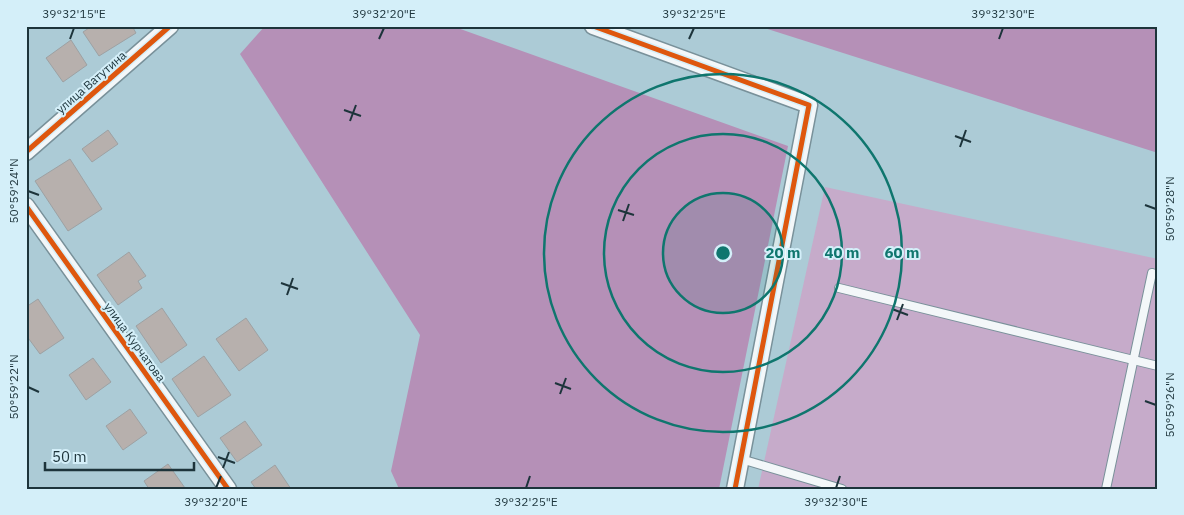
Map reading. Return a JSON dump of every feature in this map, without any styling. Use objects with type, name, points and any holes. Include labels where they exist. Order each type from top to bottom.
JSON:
[{"type":"street","name":"улица Ватутина","points":[[26,152],[170,26]]},
{"type":"street","points":[[593,26],[809,105],[735,489]]},
{"type":"street","name":"улица Курчатова","points":[[26,206],[228,489]]},
{"type":"lane","points":[[1106,489],[1152,273]]},
{"type":"lane","points":[[839,288],[1158,366]]},
{"type":"lane","points":[[741,459],[842,489]]},
{"type":"shaded area","points":[[265,26],[452,26],[788,146],[719,489],[399,489],[391,471],[420,335],[240,54]]},
{"type":"shaded area","points":[[758,26],[1158,26],[1158,153]]},
{"type":"shaded area","points":[[825,187],[1158,259],[1158,489],[758,489]]},
{"type":"building","points":[[92,26],[132,26],[136,33],[99,56],[83,32]]},
{"type":"building","points":[[71,40],[87,65],[63,82],[46,58]]},
{"type":"building","points":[[108,130],[118,144],[92,162],[82,149]]},
{"type":"building","points":[[70,159],[102,209],[68,231],[35,181]]},
{"type":"building","points":[[129,252],[146,276],[138,281],[142,288],[118,305],[97,275]]},
{"type":"building","points":[[38,299],[64,338],[40,354],[26,335],[26,307]]},
{"type":"building","points":[[162,308],[187,345],[161,363],[136,326]]},
{"type":"building","points":[[246,318],[268,350],[239,371],[216,339]]},
{"type":"building","points":[[204,356],[231,395],[198,417],[172,379]]},
{"type":"building","points":[[93,358],[111,382],[86,400],[69,375]]},
{"type":"building","points":[[130,409],[147,433],[123,450],[106,426]]},
{"type":"building","points":[[245,421],[262,445],[237,462],[220,438]]},
{"type":"building","points":[[168,464],[185,488],[149,489],[144,481]]},
{"type":"building","points":[[275,465],[291,489],[256,489],[251,482]]},
{"type":"cycle path","points":[[26,152],[170,26]]},
{"type":"cycle path","points":[[593,26],[809,105],[735,489]]},
{"type":"cycle path","points":[[26,206],[228,489]]}]
